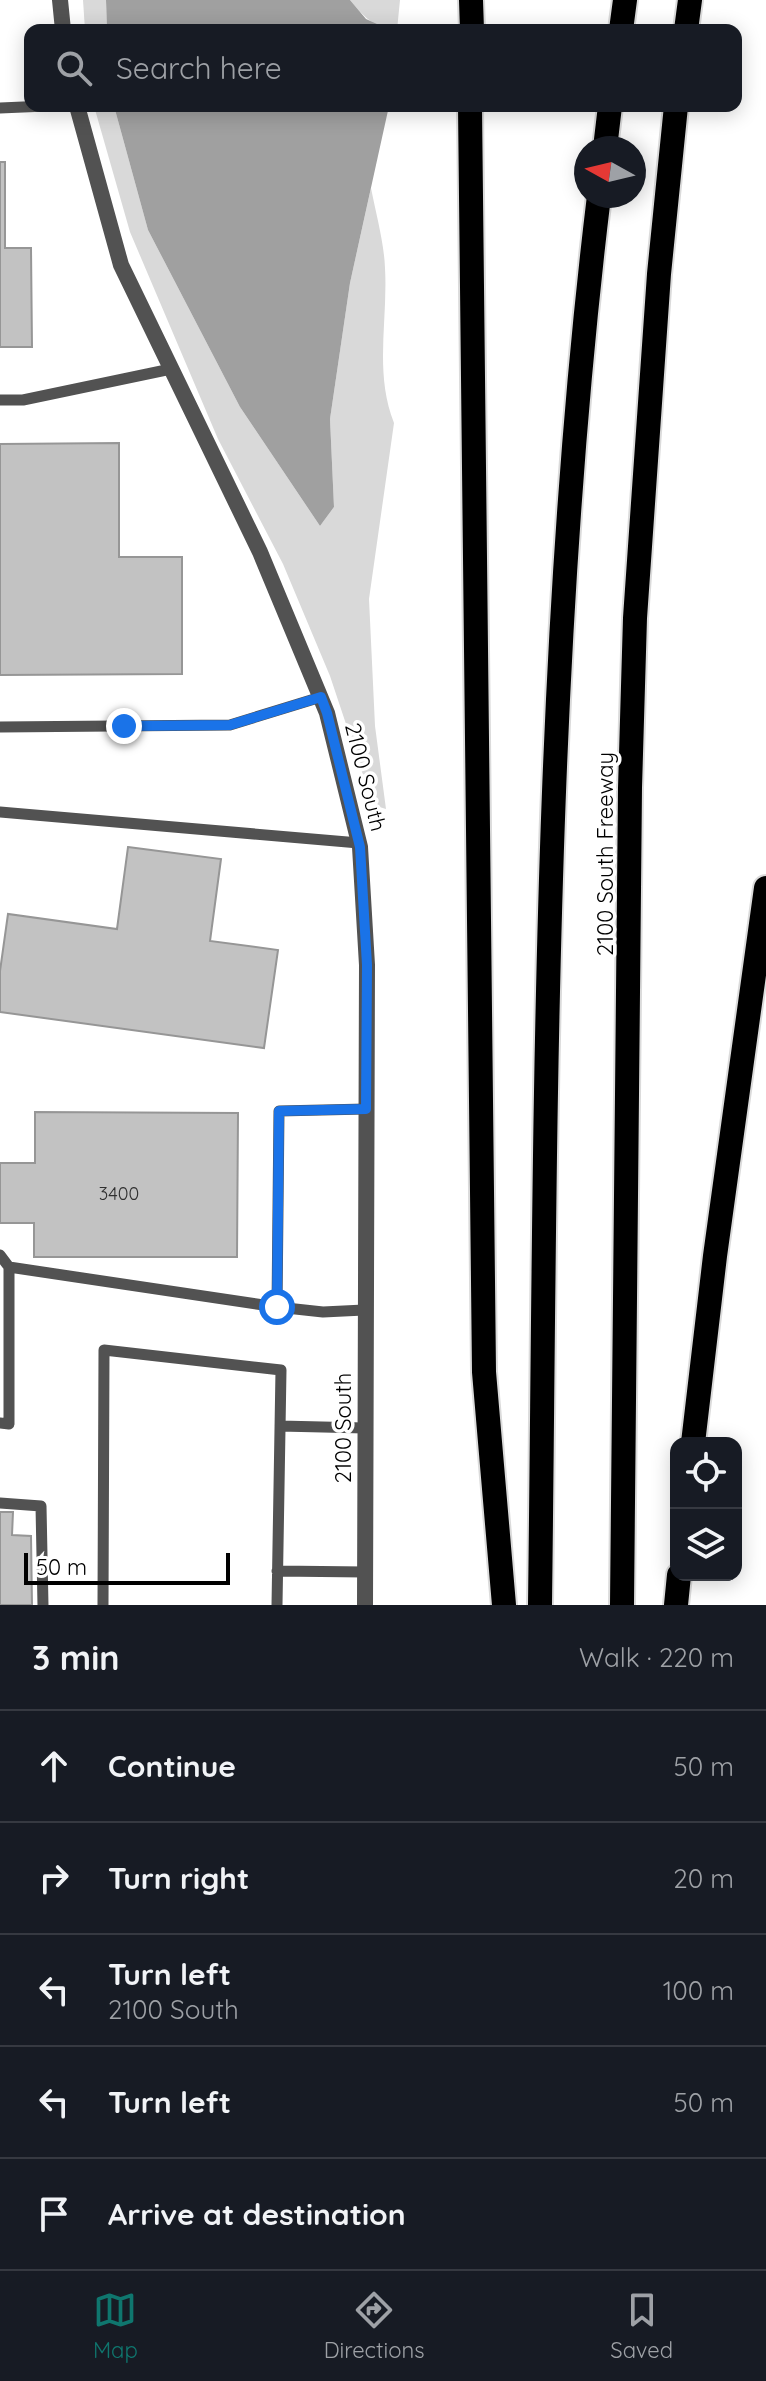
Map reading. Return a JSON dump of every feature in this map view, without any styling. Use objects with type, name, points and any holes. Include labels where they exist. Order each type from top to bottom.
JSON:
[{"type":"highway","points":[[622,24],[625,0]]},
{"type":"highway","points":[[687,24],[690,0]]},
{"type":"highway","points":[[470,112],[484,1372],[504,1605]]},
{"type":"highway","points":[[606,136],[609,112]]},
{"type":"highway","name":"2100 South Freeway","points":[[622,1605],[630,788],[635,618],[657,305],[675,112]]},
{"type":"highway","points":[[540,1605],[552,811],[573,453],[598,208]]},
{"type":"highway","points":[[694,1437],[717,1241],[766,888]]},
{"type":"highway","points":[[676,1605],[678,1581]]},
{"type":"street","points":[[60,0],[62,24]]},
{"type":"street","name":"2100 South","points":[[79,112],[121,265],[260,552],[321,697],[359,843],[367,965],[365,1605]]},
{"type":"lane","points":[[0,108],[24,107]]},
{"type":"lane","points":[[0,400],[38,397],[171,369]]},
{"type":"lane","points":[[0,727],[230,725],[321,697]]},
{"type":"lane","points":[[0,812],[359,843]]},
{"type":"lane","points":[[277,1307],[279,1111],[366,1109]]},
{"type":"lane","points":[[0,1255],[9,1267],[4,1320],[9,1424],[0,1423]]},
{"type":"lane","points":[[9,1267],[277,1307],[323,1312],[364,1310]]},
{"type":"lane","points":[[103,1605],[104,1350],[281,1370],[277,1605]]},
{"type":"lane","points":[[280,1426],[365,1428]]},
{"type":"lane","points":[[0,1503],[41,1506],[43,1605]]},
{"type":"lane","points":[[277,1571],[365,1572]]},
{"type":"shaded area","points":[[83,0],[106,0],[107,24],[85,24]]},
{"type":"shaded area","points":[[106,0],[350,0],[366,19],[377,24],[107,24]]},
{"type":"shaded area","points":[[350,0],[400,0],[398,24],[376,24]]},
{"type":"shaded area","points":[[96,112],[116,112],[148,230],[240,407],[320,526],[334,507],[330,419],[350,283],[371,188],[384,258],[383,366],[394,423],[369,599],[375,726],[386,809],[373,805],[330,676],[283,564],[218,439],[130,232]]},
{"type":"shaded area","points":[[116,112],[388,112],[350,283],[330,419],[334,507],[320,526],[240,407],[148,230]]},
{"type":"building","points":[[0,162],[5,162],[5,248],[31,248],[32,347],[0,347]]},
{"type":"building","points":[[119,443],[119,557],[182,557],[182,674],[0,675],[0,444]]},
{"type":"building","points":[[128,847],[221,859],[210,941],[278,950],[264,1048],[0,1012],[0,971],[8,914],[117,929]]},
{"type":"building","points":[[35,1112],[238,1113],[237,1257],[34,1257],[34,1223],[0,1223],[0,1163],[35,1163]]},
{"type":"building","points":[[0,1512],[13,1512],[12,1535],[31,1536],[32,1605],[0,1605]]},
{"type":"route","points":[[124,726],[230,725],[321,697],[327,713],[360,847],[367,965],[366,1109],[279,1111],[277,1307]]}]
